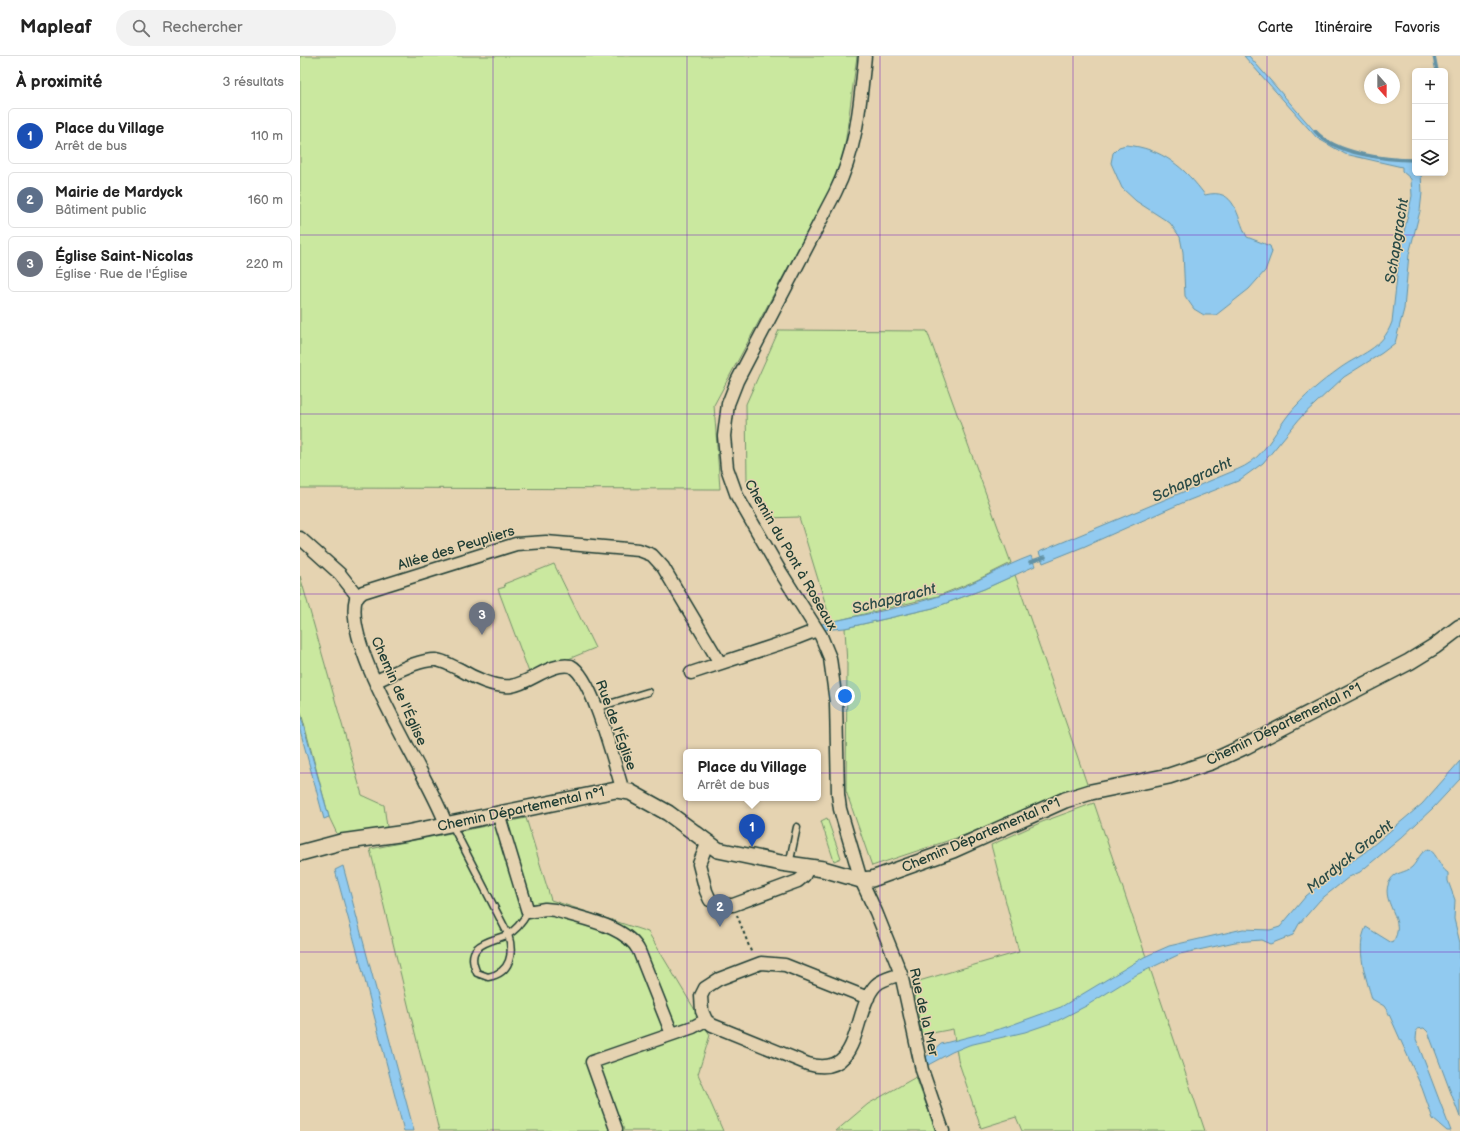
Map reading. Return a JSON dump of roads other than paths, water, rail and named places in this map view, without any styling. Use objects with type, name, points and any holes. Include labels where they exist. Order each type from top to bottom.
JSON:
[{"type":"street","name":"Chemin du Pont à Roseaux","points":[[860,880],[838,799],[836,702],[833,672],[826,646],[780,571],[737,496],[726,460],[725,422],[728,404],[741,373],[832,200],[847,168],[858,124],[865,56]]},
{"type":"street","points":[[300,538],[340,574],[358,597]]},
{"type":"street","name":"Allée des Peupliers","points":[[358,597],[371,589],[516,544],[546,542],[639,550],[652,555],[663,567],[720,663]]},
{"type":"street","name":"Chemin de l'Église","points":[[358,597],[355,610],[360,642],[410,755],[448,824]]},
{"type":"street","name":"Chemin Départemental n°1","points":[[300,853],[345,842],[406,833],[602,792],[623,791],[635,795],[672,816],[707,844],[723,852],[789,865],[809,866],[830,870],[860,880],[879,877],[953,850],[1065,800],[1091,792],[1169,776],[1224,756],[1409,662],[1439,643],[1460,627]]},
{"type":"street","points":[[691,673],[817,630]]},
{"type":"street","name":"Rue de l'Église","points":[[376,681],[423,662],[438,660],[497,684],[514,685],[558,666],[571,666],[581,675],[596,708],[623,791]]},
{"type":"street","points":[[498,814],[528,912],[540,909],[555,910],[612,928],[631,939],[639,951],[672,1034]]},
{"type":"street","points":[[707,844],[699,864],[707,895],[713,901],[733,905],[798,881],[804,876],[809,866]]},
{"type":"street","name":"Rue de la Mer","points":[[860,880],[876,912],[901,974],[920,1062],[943,1131]]},
{"type":"street","points":[[868,998],[785,965],[773,963],[756,965],[719,980],[705,988],[701,1001],[702,1011],[706,1020],[717,1027],[808,1064],[823,1066],[837,1061],[850,1048],[858,1032],[868,998],[873,989],[880,982],[901,974]]},
{"type":"street","points":[[616,1129],[592,1062],[672,1034],[706,1020]]},
{"type":"lane","points":[[596,708],[648,692]]},
{"type":"lane","points":[[448,824],[508,934],[512,954],[506,967],[492,976],[480,976],[477,973],[474,964],[477,949],[488,940],[508,934],[520,925],[528,912]]},
{"type":"lane","points":[[789,865],[797,827]]},
{"type":"water","points":[[1244,56],[1249,56],[1318,135],[1329,142],[1352,152],[1377,158],[1412,160],[1412,176],[1421,176],[1422,193],[1420,211],[1409,254],[1404,309],[1395,343],[1344,377],[1301,417],[1263,463],[1238,481],[1182,503],[1043,563],[1039,552],[1245,466],[1262,452],[1289,414],[1312,390],[1332,374],[1377,345],[1383,339],[1392,322],[1400,250],[1412,196],[1411,179],[1402,171],[1402,167],[1345,154],[1317,138]]},
{"type":"water","points":[[1126,145],[1151,150],[1162,155],[1181,168],[1205,195],[1223,195],[1229,199],[1234,205],[1247,237],[1270,246],[1272,252],[1265,271],[1249,289],[1216,315],[1204,315],[1194,309],[1185,296],[1183,252],[1180,237],[1170,223],[1136,201],[1122,188],[1111,163],[1113,153],[1119,147]]},
{"type":"water","points":[[1031,556],[1035,566],[984,589],[933,608],[845,628],[822,630],[821,624],[903,606],[951,592]]},
{"type":"water","points":[[300,713],[329,817],[324,819],[300,730]]},
{"type":"water","points":[[1460,761],[1460,779],[1433,808],[1401,838],[1360,872],[1349,877],[1320,900],[1299,924],[1293,935],[1270,944],[1261,940],[1235,942],[1180,954],[1136,975],[1086,1006],[1057,1021],[1025,1032],[969,1045],[928,1065],[926,1057],[941,1044],[1003,1028],[1061,1007],[1144,957],[1169,946],[1243,929],[1270,930],[1280,927],[1306,896],[1333,874],[1364,853],[1422,804]]},
{"type":"water","points":[[1429,849],[1434,854],[1442,868],[1448,873],[1448,881],[1455,900],[1454,919],[1460,943],[1460,1117],[1428,1032],[1424,1028],[1417,1029],[1416,1039],[1451,1131],[1447,1131],[1433,1119],[1422,1088],[1388,1012],[1384,1006],[1372,999],[1361,954],[1361,944],[1366,927],[1392,943],[1397,935],[1397,926],[1396,918],[1389,903],[1387,887],[1393,877],[1410,869],[1421,854]]},
{"type":"water","points":[[343,866],[414,1131],[404,1131],[335,870]]},
{"type":"waterway","name":"Schapgracht","points":[[1434,56],[1436,68]]},
{"type":"waterway","name":"Mardyck Gracht","points":[[1315,131],[1324,139],[1348,150],[1376,157],[1412,160]]},
{"type":"waterway","name":"Schapgracht","points":[[1030,562],[1045,557]]},
{"type":"place","name":"Église Saint-Nicolas","points":[[482,635]]},
{"type":"place","name":"Place du Village","points":[[752,847]]},
{"type":"place","name":"Mairie de Mardyck","points":[[720,927]]}]
